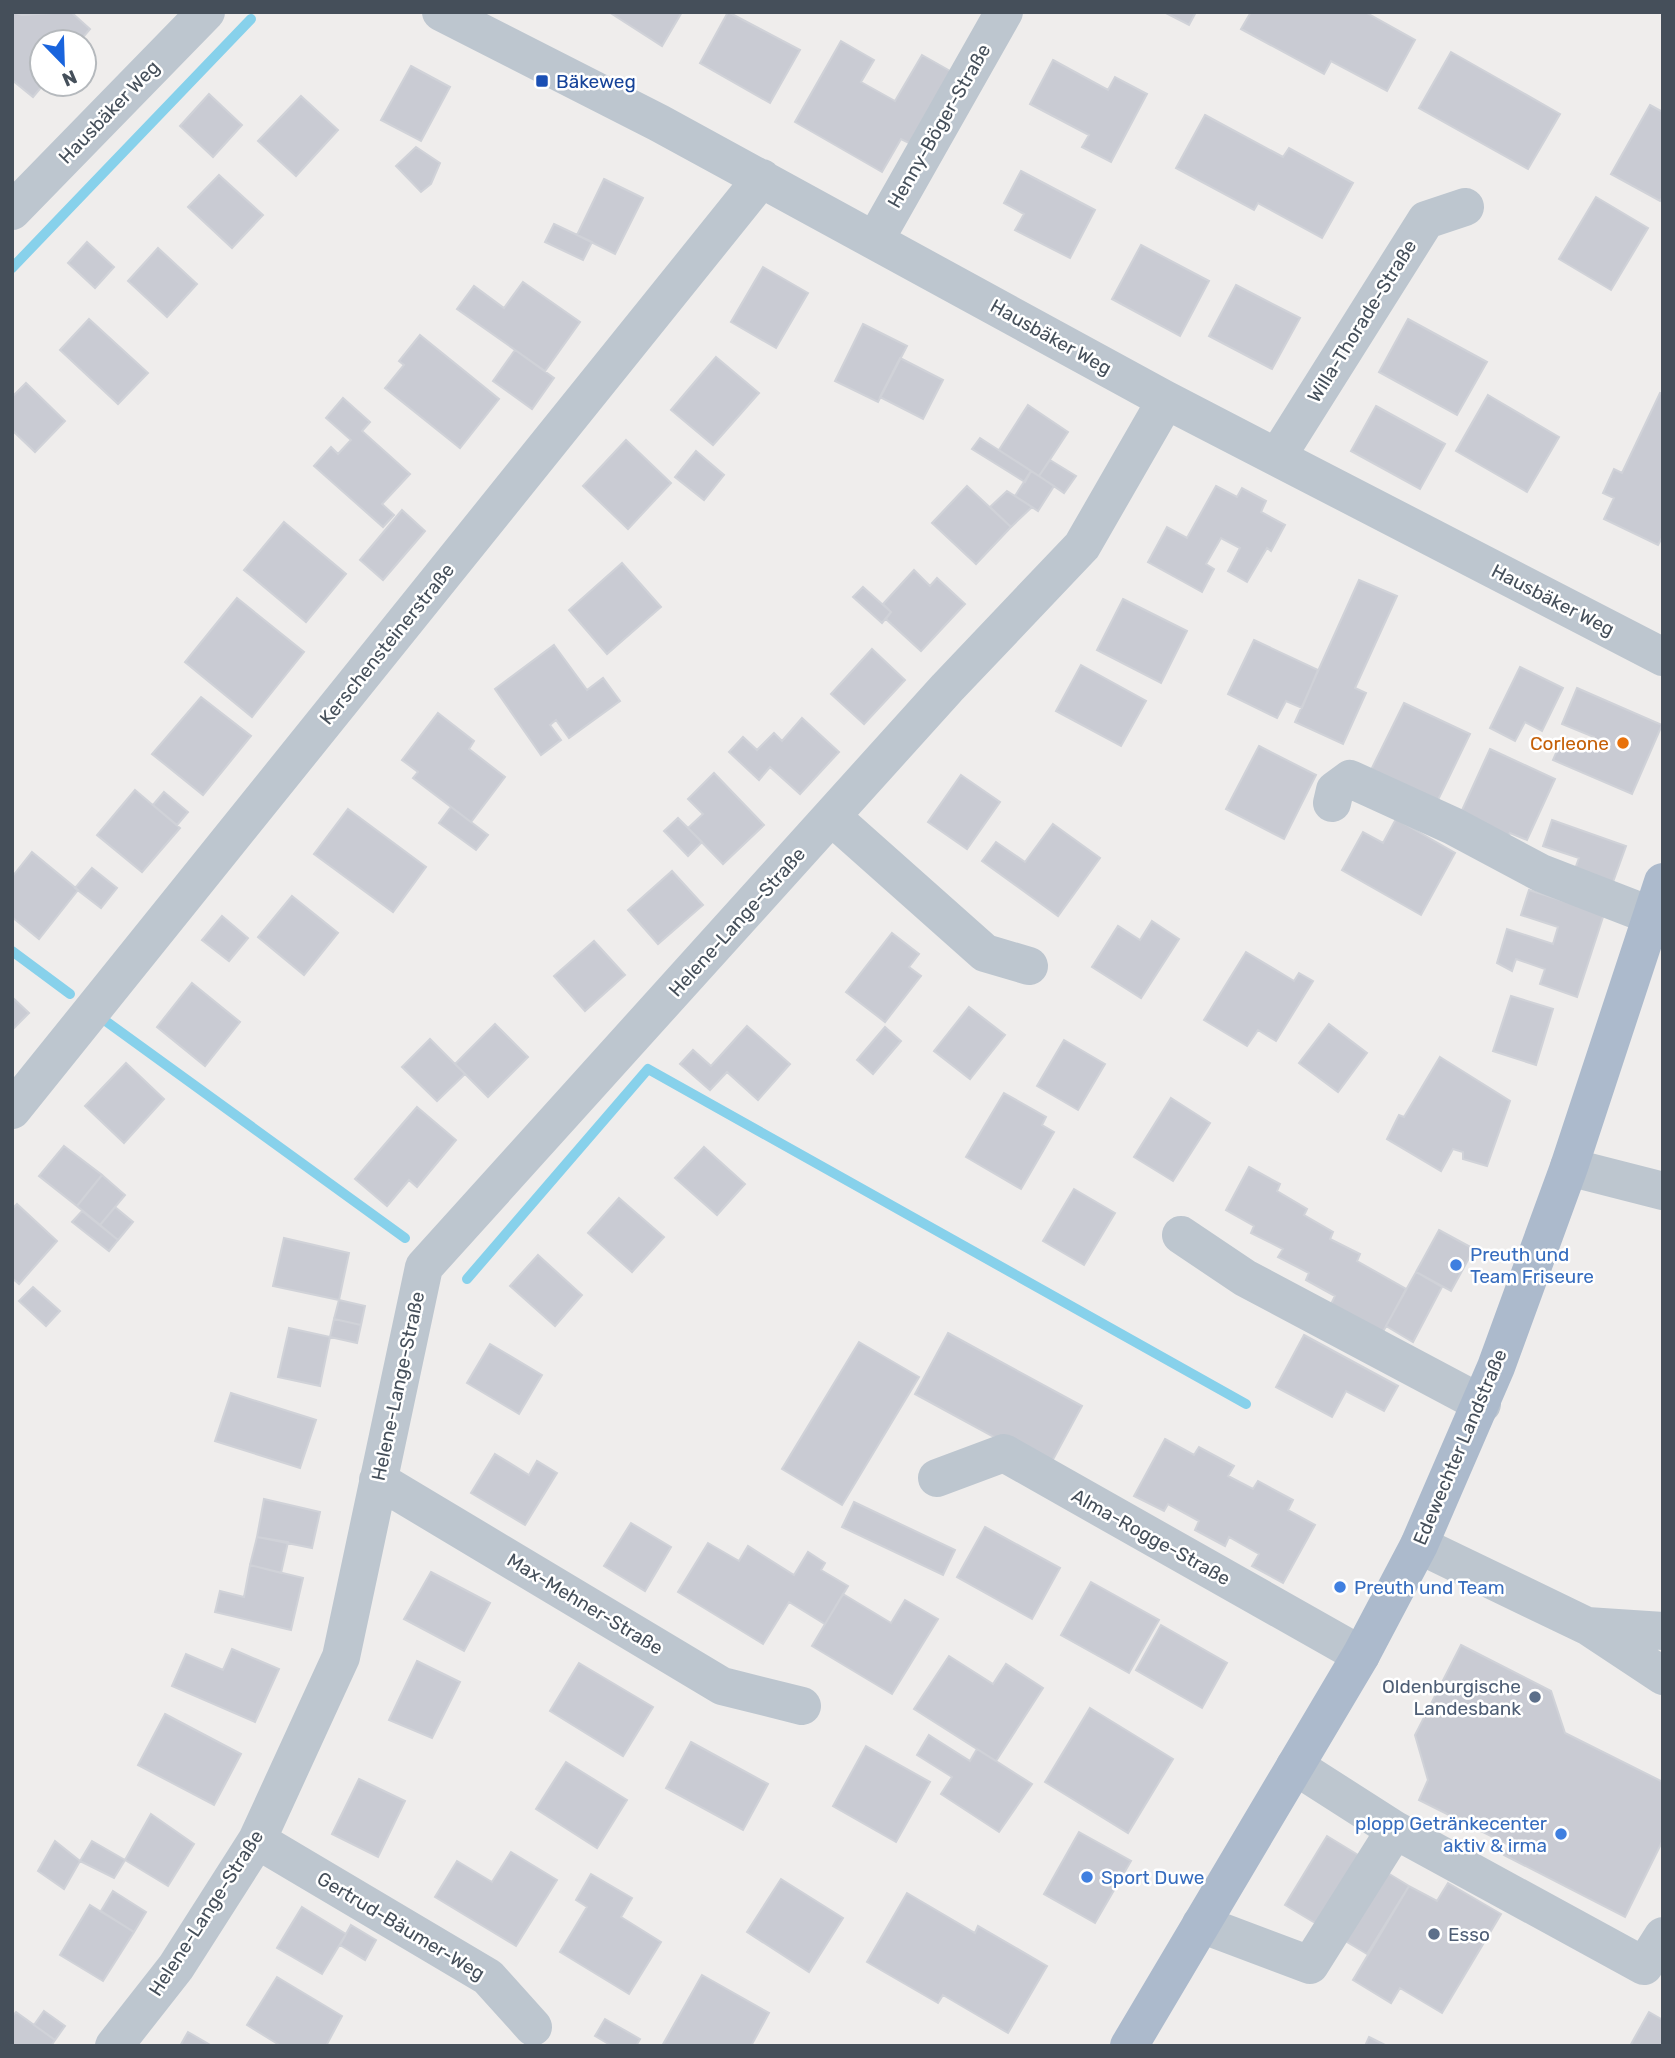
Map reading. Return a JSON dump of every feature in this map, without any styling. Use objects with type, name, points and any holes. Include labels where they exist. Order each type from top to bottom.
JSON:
[{"type":"main road","name":"Edewechter Landstraße","points":[[1129,2046],[1361,1655],[1419,1545],[1482,1404],[1569,1167],[1657,899]]},
{"type":"street","name":"Hausbäker Weg","points":[[12,211],[206,12]]},
{"type":"street","name":"Hausbäker Weg","points":[[441,12],[506,25],[762,178],[1166,400],[1663,657]]},
{"type":"street","name":"Henny-Böger-Straße","points":[[875,240],[1004,12]]},
{"type":"street","name":"Kerschensteinerstraße","points":[[12,1110],[762,178]]},
{"type":"street","name":"Willa-Thorade-Straße","points":[[1277,457],[1426,220],[1465,207]]},
{"type":"street","name":"Helene-Lange-Straße","points":[[114,2046],[176,1967],[257,1840],[341,1657],[424,1267],[947,688],[1082,546],[1166,400]]},
{"type":"street","points":[[1332,803],[1335,790],[1350,779],[1453,826],[1541,873],[1657,899]]},
{"type":"street","points":[[832,817],[985,953],[1030,966]]},
{"type":"street","points":[[1569,1167],[1663,1191]]},
{"type":"street","points":[[1181,1235],[1245,1278],[1482,1404]]},
{"type":"street","name":"Alma-Rogge-Straße","points":[[937,1478],[1004,1453],[1361,1655]]},
{"type":"street","name":"Max-Mehner-Straße","points":[[378,1480],[722,1686],[802,1706]]},
{"type":"street","points":[[1419,1545],[1587,1626],[1663,1676]]},
{"type":"street","points":[[1587,1626],[1663,1631]]},
{"type":"street","points":[[1295,1766],[1395,1830],[1644,1966],[1663,1936]]},
{"type":"street","points":[[1201,1924],[1310,1965],[1395,1830]]},
{"type":"street","name":"Gertrud-Bäumer-Weg","points":[[257,1840],[488,1977],[533,2027]]},
{"type":"building","points":[[12,12],[22,15],[71,12],[89,28],[28,28],[28,93],[12,80]]},
{"type":"building","points":[[609,12],[682,12],[662,46]]},
{"type":"building","points":[[728,12],[800,50],[770,103],[700,63]]},
{"type":"building","points":[[1164,12],[1196,12],[1189,25]]},
{"type":"building","points":[[1251,12],[1365,12],[1415,40],[1387,91],[1331,61],[1324,74],[1241,29]]},
{"type":"building","points":[[841,41],[874,60],[861,82],[895,101],[922,55],[959,76],[917,147],[901,139],[882,172],[795,122]]},
{"type":"building","points":[[1451,52],[1560,114],[1528,169],[1419,108]]},
{"type":"building","points":[[1053,60],[1108,90],[1115,77],[1147,94],[1111,162],[1082,147],[1089,135],[1030,104]]},
{"type":"building","points":[[411,66],[450,87],[421,141],[381,120]]},
{"type":"building","points":[[209,94],[242,125],[213,157],[180,126]]},
{"type":"building","points":[[301,96],[338,130],[296,176],[258,141]]},
{"type":"building","points":[[1650,105],[1663,112],[1663,196],[1660,201],[1611,174]]},
{"type":"building","points":[[1205,115],[1283,157],[1289,148],[1353,183],[1322,238],[1258,203],[1254,210],[1176,168]]},
{"type":"building","points":[[416,147],[440,163],[431,184],[421,192],[396,166]]},
{"type":"building","points":[[1021,171],[1095,210],[1070,258],[1015,230],[1024,214],[1004,203]]},
{"type":"building","points":[[219,175],[263,215],[232,248],[188,207]]},
{"type":"building","points":[[604,179],[643,198],[615,254],[577,235]]},
{"type":"building","points":[[1596,197],[1648,228],[1611,290],[1559,259]]},
{"type":"building","points":[[554,224],[592,242],[583,260],[545,242]]},
{"type":"building","points":[[87,242],[114,267],[95,288],[68,263]]},
{"type":"building","points":[[1141,245],[1209,281],[1180,336],[1112,299]]},
{"type":"building","points":[[158,248],[197,284],[167,317],[128,281]]},
{"type":"building","points":[[763,267],[808,293],[776,348],[731,322]]},
{"type":"building","points":[[523,282],[580,322],[545,371],[457,309],[474,286],[504,308]]},
{"type":"building","points":[[1236,285],[1300,318],[1272,369],[1209,336]]},
{"type":"building","points":[[89,319],[148,373],[118,404],[60,350]]},
{"type":"building","points":[[1408,319],[1487,362],[1457,415],[1379,372]]},
{"type":"building","points":[[863,324],[907,346],[878,402],[835,381]]},
{"type":"building","points":[[420,335],[499,399],[460,448],[385,388],[404,365],[399,361]]},
{"type":"building","points":[[515,350],[554,378],[532,409],[493,381]]},
{"type":"building","points":[[716,357],[759,393],[713,445],[671,410]]},
{"type":"building","points":[[900,358],[943,380],[923,419],[880,397]]},
{"type":"building","points":[[26,383],[65,421],[35,452],[12,430],[12,397]]},
{"type":"building","points":[[1660,393],[1663,394],[1663,536],[1658,545],[1604,519],[1614,498],[1603,493],[1614,469],[1622,473]]},
{"type":"building","points":[[1488,395],[1559,437],[1527,492],[1456,451]]},
{"type":"building","points":[[343,398],[370,422],[362,431],[410,474],[382,504],[394,515],[383,527],[314,466],[331,447],[338,454],[351,440],[326,418]]},
{"type":"building","points":[[1028,405],[1068,432],[1039,476],[999,450]]},
{"type":"building","points":[[1376,406],[1445,444],[1420,489],[1351,451]]},
{"type":"building","points":[[980,438],[1031,471],[1025,482],[972,449]]},
{"type":"building","points":[[626,440],[671,483],[628,529],[583,486]]},
{"type":"building","points":[[696,451],[724,475],[704,500],[675,477]]},
{"type":"building","points":[[1050,460],[1076,476],[1064,493],[1039,476]]},
{"type":"building","points":[[1031,471],[1054,486],[1038,511],[1015,496]]},
{"type":"building","points":[[967,486],[1011,527],[976,564],[932,523]]},
{"type":"building","points":[[1216,486],[1237,497],[1242,488],[1266,501],[1261,512],[1285,525],[1271,551],[1267,548],[1247,582],[1228,571],[1240,548],[1221,538],[1206,564],[1214,569],[1202,592],[1148,562],[1167,527],[1187,538]]},
{"type":"building","points":[[1007,491],[1032,507],[1011,527],[990,507]]},
{"type":"building","points":[[402,510],[425,531],[383,580],[360,560]]},
{"type":"building","points":[[284,522],[346,574],[306,622],[244,570]]},
{"type":"building","points":[[622,563],[661,607],[607,654],[569,610]]},
{"type":"building","points":[[914,570],[930,586],[937,578],[965,604],[921,651],[886,619],[891,612],[883,604]]},
{"type":"building","points":[[1359,580],[1397,596],[1355,688],[1366,693],[1343,744],[1295,722]]},
{"type":"building","points":[[863,587],[891,612],[882,623],[853,597]]},
{"type":"building","points":[[237,598],[304,652],[252,717],[185,662]]},
{"type":"building","points":[[1123,599],[1187,631],[1161,683],[1097,650]]},
{"type":"building","points":[[1254,640],[1318,670],[1302,708],[1286,701],[1277,718],[1228,694]]},
{"type":"building","points":[[554,645],[587,690],[603,678],[620,701],[569,738],[556,720],[550,725],[561,740],[541,755],[495,689]]},
{"type":"building","points":[[872,649],[905,680],[864,724],[831,694]]},
{"type":"building","points":[[1081,665],[1146,701],[1121,746],[1056,711]]},
{"type":"building","points":[[1520,667],[1563,688],[1542,731],[1525,722],[1515,741],[1490,728]]},
{"type":"building","name":"Corleone","points":[[1577,688],[1662,725],[1632,794],[1553,760],[1563,737],[1589,748],[1594,737],[1562,724]]},
{"type":"building","points":[[201,697],[251,736],[203,795],[152,754]]},
{"type":"building","points":[[1404,703],[1470,734],[1436,804],[1370,772]]},
{"type":"building","points":[[438,713],[474,741],[469,749],[505,777],[471,822],[413,778],[418,772],[402,760]]},
{"type":"building","points":[[802,718],[839,752],[800,794],[770,767],[759,780],[729,752],[743,737],[757,750],[774,733],[782,741]]},
{"type":"building","points":[[1259,746],[1316,775],[1284,839],[1226,809]]},
{"type":"building","points":[[1490,749],[1555,779],[1527,840],[1510,833],[1506,841],[1458,819]]},
{"type":"building","points":[[714,773],[764,825],[723,864],[688,828],[703,814],[688,799]]},
{"type":"building","points":[[961,775],[1000,802],[967,849],[928,822]]},
{"type":"building","points":[[135,790],[180,828],[142,872],[97,835]]},
{"type":"building","points":[[164,792],[188,812],[177,825],[153,805]]},
{"type":"building","points":[[451,807],[488,835],[476,850],[439,823]]},
{"type":"building","points":[[348,809],[426,867],[393,912],[314,854]]},
{"type":"building","points":[[678,818],[702,842],[688,856],[664,831]]},
{"type":"building","points":[[1396,819],[1455,853],[1421,915],[1342,870],[1363,832],[1383,843]]},
{"type":"building","points":[[1552,820],[1626,846],[1613,882],[1575,869],[1579,858],[1543,846]]},
{"type":"building","points":[[1053,824],[1100,858],[1058,916],[982,861],[996,842],[1025,862]]},
{"type":"building","points":[[32,852],[78,890],[39,939],[12,917],[12,877]]},
{"type":"building","points":[[92,868],[117,888],[101,908],[75,888]]},
{"type":"building","points":[[672,871],[703,905],[658,944],[628,910]]},
{"type":"building","points":[[1529,890],[1604,914],[1577,997],[1540,984],[1545,969],[1516,959],[1512,971],[1497,963],[1507,929],[1553,944],[1558,927],[1521,915]]},
{"type":"building","points":[[292,896],[338,933],[304,975],[258,937]]},
{"type":"building","points":[[222,916],[248,938],[229,961],[202,940]]},
{"type":"building","points":[[1152,921],[1179,939],[1141,998],[1092,967],[1118,926],[1140,940]]},
{"type":"building","points":[[892,933],[919,954],[909,967],[921,976],[885,1022],[846,992]]},
{"type":"building","points":[[594,941],[625,975],[585,1011],[554,976]]},
{"type":"building","points":[[1246,952],[1294,981],[1299,973],[1313,981],[1276,1041],[1258,1030],[1247,1046],[1204,1020]]},
{"type":"building","points":[[192,983],[240,1022],[205,1066],[157,1027]]},
{"type":"building","points":[[1511,996],[1553,1009],[1536,1065],[1493,1051]]},
{"type":"building","points":[[12,997],[29,1013],[12,1030]]},
{"type":"building","points":[[969,1007],[1005,1035],[970,1079],[934,1051]]},
{"type":"building","points":[[495,1024],[528,1057],[488,1097],[455,1064]]},
{"type":"building","points":[[1329,1024],[1367,1053],[1338,1092],[1299,1063]]},
{"type":"building","points":[[747,1026],[790,1064],[758,1100],[727,1072],[710,1090],[680,1064],[693,1050],[711,1066]]},
{"type":"building","points":[[885,1027],[901,1041],[873,1074],[857,1060]]},
{"type":"building","points":[[430,1039],[465,1074],[437,1101],[402,1067]]},
{"type":"building","points":[[1064,1040],[1105,1064],[1078,1110],[1037,1086]]},
{"type":"building","points":[[1440,1057],[1510,1101],[1487,1166],[1463,1159],[1463,1152],[1453,1149],[1441,1171],[1387,1139],[1399,1115],[1404,1117]]},
{"type":"building","points":[[126,1063],[164,1099],[124,1143],[85,1106]]},
{"type":"building","points":[[1004,1093],[1046,1117],[1042,1125],[1054,1132],[1021,1189],[966,1157]]},
{"type":"building","points":[[1171,1098],[1210,1123],[1173,1181],[1134,1157]]},
{"type":"building","points":[[417,1107],[456,1140],[417,1187],[409,1180],[387,1206],[355,1179]]},
{"type":"building","points":[[64,1146],[102,1175],[77,1206],[39,1176]]},
{"type":"building","points":[[704,1147],[745,1184],[717,1215],[675,1178]]},
{"type":"building","points":[[1249,1167],[1280,1184],[1277,1191],[1307,1209],[1304,1215],[1333,1232],[1330,1239],[1360,1254],[1357,1261],[1406,1289],[1383,1332],[1331,1304],[1335,1296],[1306,1280],[1309,1273],[1278,1257],[1283,1249],[1251,1233],[1254,1226],[1226,1210]]},
{"type":"building","points":[[102,1175],[125,1195],[100,1225],[77,1206]]},
{"type":"building","points":[[1074,1189],[1115,1213],[1084,1265],[1043,1241]]},
{"type":"building","points":[[619,1198],[664,1237],[632,1272],[588,1233]]},
{"type":"building","points":[[17,1204],[57,1241],[19,1284],[12,1278],[12,1209]]},
{"type":"building","points":[[115,1207],[133,1222],[118,1240],[100,1225]]},
{"type":"building","points":[[82,1211],[118,1240],[109,1251],[72,1222]]},
{"type":"building","points":[[1439,1230],[1474,1249],[1451,1291],[1416,1272]]},
{"type":"building","points":[[284,1238],[349,1253],[339,1300],[273,1286]]},
{"type":"building","points":[[538,1255],[582,1295],[555,1326],[510,1286]]},
{"type":"building","points":[[1416,1272],[1442,1287],[1413,1342],[1386,1326]]},
{"type":"building","points":[[33,1287],[60,1311],[46,1326],[19,1301]]},
{"type":"building","points":[[339,1300],[365,1306],[361,1325],[334,1319]]},
{"type":"building","points":[[334,1319],[361,1325],[357,1343],[330,1337]]},
{"type":"building","points":[[289,1328],[330,1337],[320,1386],[278,1377]]},
{"type":"building","points":[[948,1333],[1082,1406],[1049,1467],[915,1394]]},
{"type":"building","points":[[1304,1335],[1398,1386],[1384,1411],[1346,1391],[1332,1417],[1276,1387]]},
{"type":"building","points":[[859,1342],[919,1377],[842,1505],[782,1469]]},
{"type":"building","points":[[490,1344],[542,1375],[519,1414],[467,1383]]},
{"type":"building","points":[[231,1393],[316,1420],[300,1468],[215,1441]]},
{"type":"building","points":[[1165,1439],[1194,1455],[1199,1447],[1234,1466],[1228,1476],[1253,1489],[1258,1481],[1293,1500],[1288,1510],[1315,1525],[1283,1583],[1252,1566],[1259,1554],[1229,1537],[1225,1546],[1195,1530],[1199,1521],[1168,1504],[1164,1511],[1134,1496]]},
{"type":"building","points":[[495,1454],[529,1475],[537,1461],[557,1473],[525,1525],[471,1493]]},
{"type":"building","points":[[264,1499],[320,1512],[312,1548],[257,1537]]},
{"type":"building","points":[[854,1502],[955,1550],[943,1575],[842,1527]]},
{"type":"building","points":[[631,1523],[671,1547],[645,1591],[604,1566]]},
{"type":"building","points":[[985,1527],[1060,1568],[1032,1619],[957,1577]]},
{"type":"building","points":[[257,1537],[288,1542],[281,1573],[250,1565]]},
{"type":"building","points":[[708,1543],[739,1561],[748,1546],[794,1575],[808,1552],[825,1563],[821,1570],[848,1586],[825,1624],[789,1602],[763,1644],[678,1592]]},
{"type":"building","points":[[250,1565],[303,1578],[291,1630],[215,1612],[220,1591],[244,1597]]},
{"type":"building","points":[[431,1572],[490,1603],[464,1651],[404,1619]]},
{"type":"building","points":[[1091,1582],[1159,1620],[1129,1673],[1061,1635]]},
{"type":"building","points":[[843,1594],[891,1623],[905,1600],[938,1619],[892,1694],[812,1646]]},
{"type":"building","points":[[1161,1625],[1227,1663],[1202,1708],[1136,1670]]},
{"type":"building","points":[[1461,1645],[1551,1691],[1565,1733],[1663,1782],[1663,1840],[1625,1917],[1504,1855],[1509,1845],[1419,1800],[1428,1780],[1415,1735]]},
{"type":"building","points":[[232,1649],[279,1669],[255,1722],[172,1686],[186,1654],[223,1670]]},
{"type":"building","points":[[949,1656],[993,1684],[1006,1664],[1043,1688],[996,1761],[914,1709]]},
{"type":"building","points":[[417,1661],[460,1682],[432,1738],[389,1720]]},
{"type":"building","points":[[579,1663],[653,1707],[623,1756],[550,1711]]},
{"type":"building","points":[[1090,1708],[1173,1759],[1128,1833],[1045,1782]]},
{"type":"building","points":[[165,1714],[241,1754],[214,1805],[138,1765]]},
{"type":"building","points":[[929,1735],[970,1761],[977,1749],[1032,1784],[999,1832],[941,1794],[952,1777],[917,1755]]},
{"type":"building","points":[[691,1742],[768,1784],[743,1830],[666,1788]]},
{"type":"building","points":[[866,1746],[930,1782],[896,1842],[833,1806]]},
{"type":"building","points":[[566,1762],[627,1800],[597,1848],[536,1809]]},
{"type":"building","points":[[359,1779],[405,1801],[378,1857],[332,1834]]},
{"type":"building","points":[[151,1814],[194,1844],[168,1886],[125,1860]]},
{"type":"building","name":"Sport Duwe","points":[[1079,1832],[1131,1861],[1095,1923],[1044,1894]]},
{"type":"building","points":[[1327,1836],[1409,1886],[1367,1954],[1285,1905]]},
{"type":"building","points":[[55,1841],[80,1861],[64,1889],[38,1871]]},
{"type":"building","points":[[92,1841],[125,1860],[114,1878],[80,1861]]},
{"type":"building","points":[[511,1852],[557,1880],[516,1946],[435,1897],[457,1861],[492,1882]]},
{"type":"building","points":[[591,1874],[632,1898],[621,1917],[661,1942],[629,1994],[560,1952],[587,1907],[576,1900]]},
{"type":"building","points":[[781,1879],[843,1918],[809,1972],[747,1932]]},
{"type":"building","name":"Esso","points":[[1448,1883],[1501,1914],[1442,2013],[1400,1988],[1391,2003],[1353,1980],[1409,1886],[1437,1901]]},
{"type":"building","points":[[113,1891],[146,1912],[134,1932],[101,1911]]},
{"type":"building","points":[[907,1893],[975,1933],[978,1926],[1047,1966],[1008,2033],[943,1995],[938,2003],[867,1962]]},
{"type":"building","points":[[90,1905],[134,1932],[103,1981],[60,1955]]},
{"type":"building","points":[[302,1907],[346,1934],[322,1974],[277,1948]]},
{"type":"building","points":[[351,1925],[376,1940],[365,1960],[340,1945]]},
{"type":"building","points":[[702,1975],[769,2013],[751,2046],[662,2046]]},
{"type":"building","points":[[277,1977],[342,2016],[326,2046],[281,2046],[247,2025]]},
{"type":"building","points":[[44,2011],[65,2026],[55,2040],[34,2025]]},
{"type":"building","points":[[16,2012],[55,2040],[51,2046],[12,2046],[12,2017]]},
{"type":"building","points":[[1649,2012],[1663,2020],[1663,2046],[1630,2046]]},
{"type":"building","points":[[605,2019],[640,2039],[636,2046],[612,2046],[595,2036]]},
{"type":"building","points":[[188,2032],[212,2046],[180,2046]]},
{"type":"building","points":[[1369,2037],[1387,2046],[1365,2046]]},
{"type":"waterway","points":[[12,268],[251,19]]},
{"type":"waterway","points":[[12,951],[70,994]]},
{"type":"waterway","points":[[107,1022],[405,1238]]},
{"type":"waterway","points":[[467,1279],[648,1069],[1246,1404]]},
{"type":"place","name":"Bäkeweg","points":[[542,81]]},
{"type":"place","name":"Corleone","points":[[1623,743]]},
{"type":"place","name":"Preuth und Team Friseure","points":[[1456,1265]]},
{"type":"place","name":"Preuth und Team","points":[[1340,1587]]},
{"type":"place","name":"Oldenburgische Landesbank","points":[[1535,1697]]},
{"type":"place","name":"plopp Getränkecenter aktiv & irma","points":[[1561,1834]]},
{"type":"place","name":"Sport Duwe","points":[[1087,1877]]},
{"type":"place","name":"Esso","points":[[1434,1934]]}]
